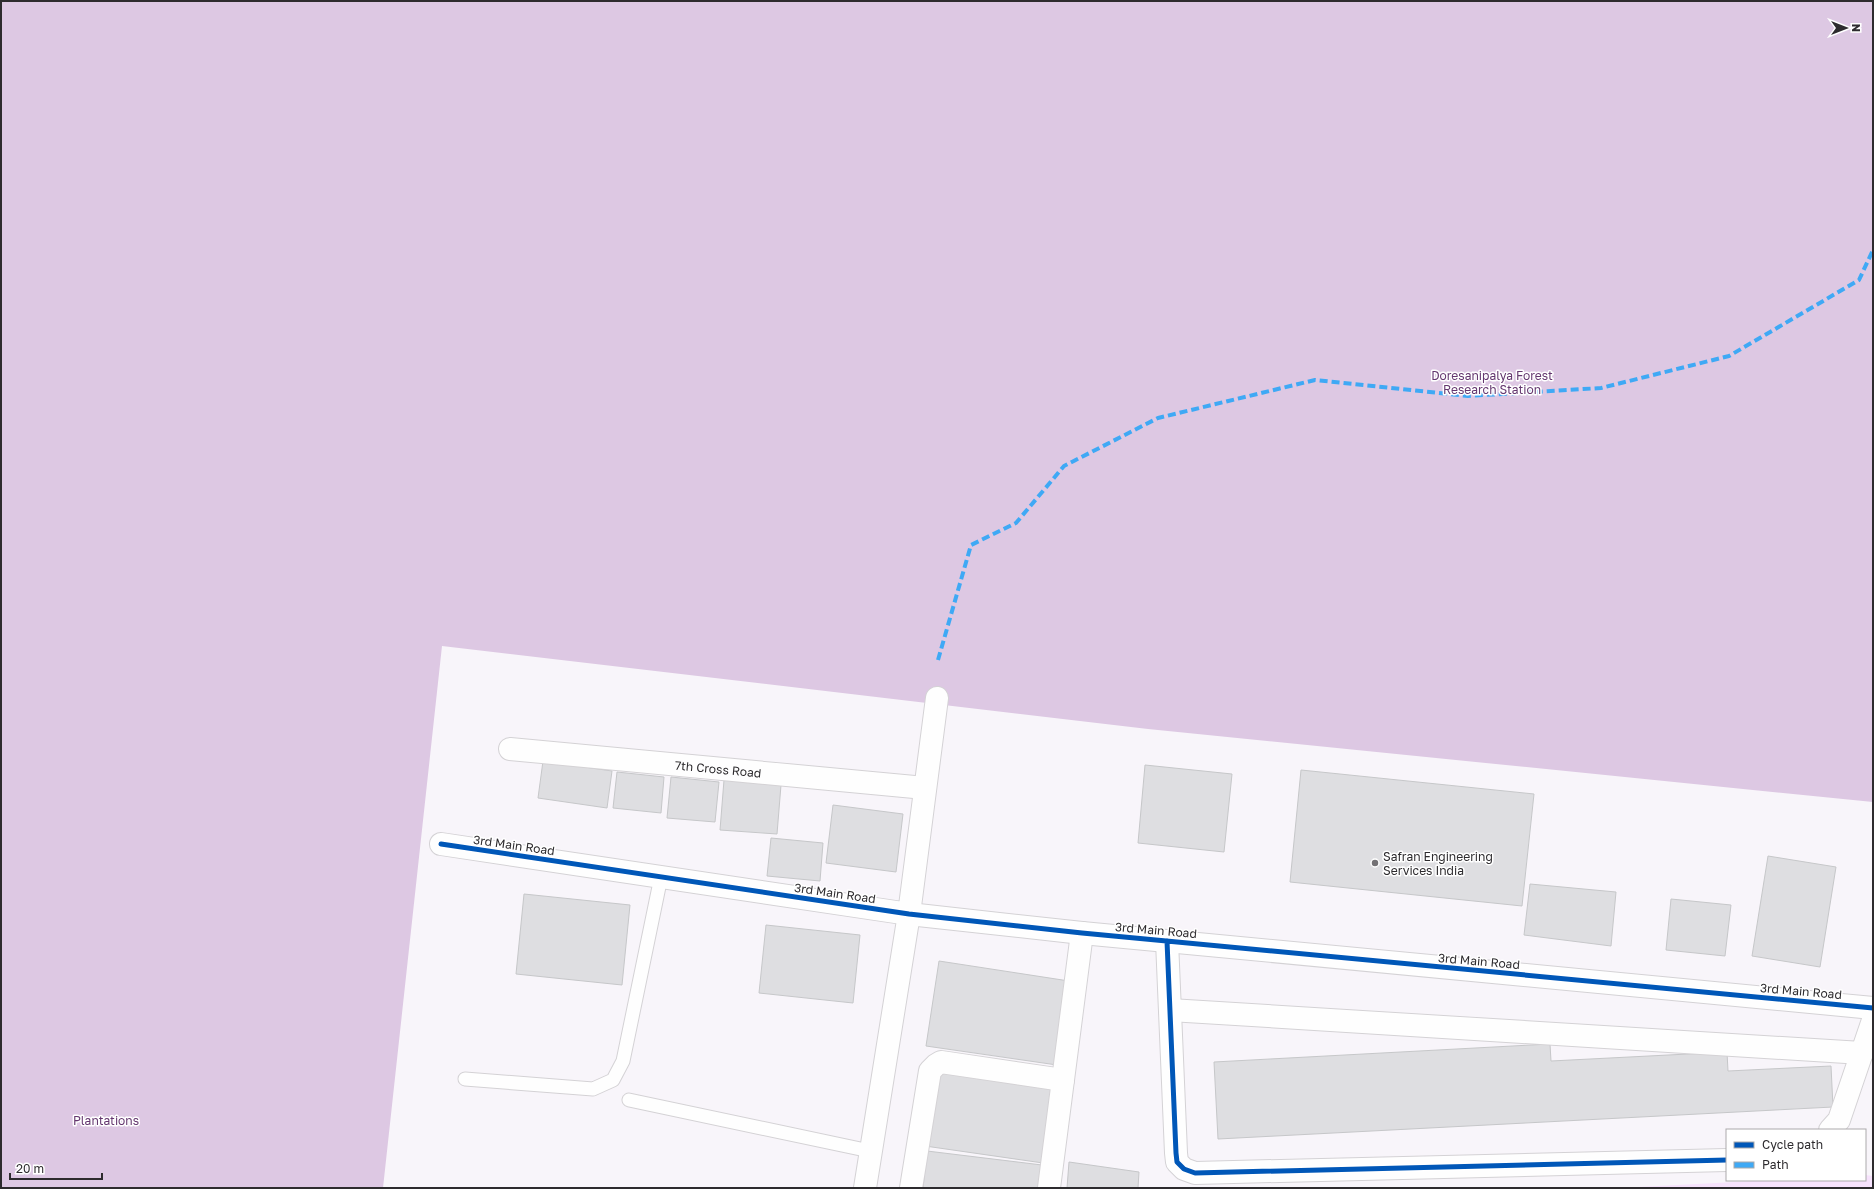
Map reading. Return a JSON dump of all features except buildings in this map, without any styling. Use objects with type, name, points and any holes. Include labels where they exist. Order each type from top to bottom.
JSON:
[{"type":"street","points":[[865,1188],[909,914],[937,698]]},
{"type":"street","name":"7th Cross Road","points":[[510,749],[925,788]]},
{"type":"street","name":"3rd Main Road","points":[[441,844],[909,914],[1167,942],[1873,1008]]},
{"type":"street","points":[[1049,1188],[1082,933]]},
{"type":"street","points":[[1167,942],[1177,1162],[1184,1169],[1195,1173],[1726,1160]]},
{"type":"street","points":[[1170,1010],[1862,1053]]},
{"type":"street","points":[[1831,1129],[1839,1120],[1873,1020]]},
{"type":"street","points":[[911,1188],[930,1071],[936,1065],[941,1062],[1063,1080]]},
{"type":"lane","points":[[465,1079],[593,1089],[613,1080],[623,1061],[661,877]]},
{"type":"lane","points":[[629,1100],[870,1151]]},
{"type":"shaded area","points":[[1866,1175],[1873,1176],[1873,1188],[1618,1188],[1755,1181],[1866,1181]]},
{"type":"green space","name":"Doresanipalya Forest Research Station","points":[[1,1],[1873,1],[1873,802],[1148,729],[442,646],[383,1188],[1,1188]]},
{"type":"marked path","points":[[938,660],[971,545],[1016,523],[1064,466],[1158,418],[1315,380],[1468,396],[1601,388],[1729,356],[1859,280],[1873,250]]},
{"type":"cycle path","points":[[441,844],[909,914],[1082,933],[1873,1008]]},
{"type":"cycle path","points":[[1167,941],[1176,1153],[1177,1162],[1184,1169],[1195,1173],[1726,1160]]},
{"type":"place","name":"Safran Engineering Services India","points":[[1375,863]]},
{"type":"park label","name":"Plantations","points":[[106,1120]]}]
